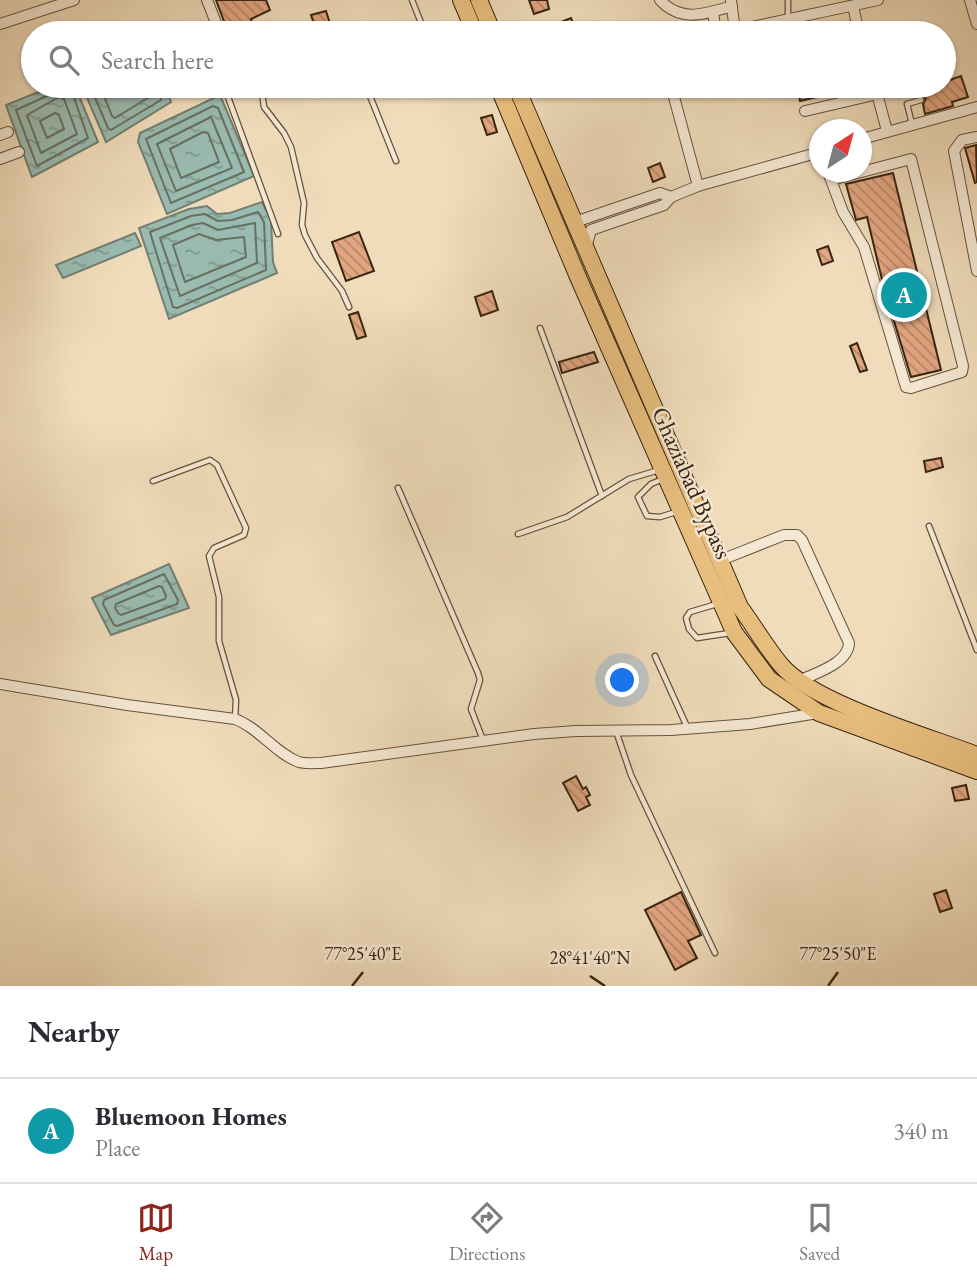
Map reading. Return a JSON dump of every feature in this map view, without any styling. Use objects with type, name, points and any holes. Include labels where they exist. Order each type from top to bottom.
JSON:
[{"type":"highway","points":[[461,0],[470,21]]},
{"type":"highway","points":[[479,0],[488,21]]},
{"type":"highway","name":"Ghaziabad Bypass","points":[[503,98],[625,386],[734,632],[769,679],[819,713],[977,771]]},
{"type":"highway","name":"Ghaziabad Bypass","points":[[521,98],[740,607],[782,666],[808,688],[861,712],[977,755]]},
{"type":"highway","points":[[625,386],[643,380]]},
{"type":"street","points":[[0,24],[74,0]]},
{"type":"street","points":[[207,0],[215,21]]},
{"type":"street","points":[[660,0],[677,13],[699,15],[731,3],[734,21]]},
{"type":"street","points":[[781,21],[878,0]]},
{"type":"street","points":[[970,0],[977,24]]},
{"type":"street","points":[[853,6],[856,21]]},
{"type":"street","points":[[712,12],[714,21]]},
{"type":"street","points":[[674,98],[698,186]]},
{"type":"street","points":[[806,111],[849,98]]},
{"type":"street","points":[[878,98],[887,131]]},
{"type":"street","points":[[872,136],[977,107]]},
{"type":"street","points":[[977,137],[962,140],[954,151],[977,271]]},
{"type":"street","points":[[0,159],[19,152]]},
{"type":"street","points":[[586,248],[591,230],[664,205],[671,197],[698,186],[809,155]]},
{"type":"street","points":[[911,159],[963,366],[962,372],[911,388],[906,387],[864,247],[843,212],[829,176],[911,159]]},
{"type":"street","points":[[559,228],[660,193],[671,197]]},
{"type":"street","points":[[721,560],[784,535],[797,535],[802,540],[849,643],[849,650],[841,660],[799,681]]},
{"type":"street","points":[[0,684],[235,719],[300,762],[321,763],[534,734],[688,729],[750,724],[819,713]]},
{"type":"lane","points":[[412,0],[420,21]]},
{"type":"lane","points":[[788,0],[791,19]]},
{"type":"lane","points":[[229,98],[278,234]]},
{"type":"lane","points":[[263,98],[264,107],[285,133],[291,147],[304,203],[302,225],[305,235],[317,258],[342,291],[349,307]]},
{"type":"lane","points":[[371,98],[396,161]]},
{"type":"lane","points":[[912,125],[908,104],[921,100]]},
{"type":"lane","points":[[540,328],[602,496]]},
{"type":"lane","points":[[153,481],[210,460],[216,465],[246,528],[244,535],[214,548],[209,556],[219,597],[219,640],[236,700],[235,719]]},
{"type":"lane","points":[[518,534],[580,512],[629,479],[664,474]]},
{"type":"lane","points":[[664,474],[638,497],[642,506],[647,516],[660,517],[681,511]]},
{"type":"lane","points":[[398,488],[478,673],[480,680],[471,709],[484,741]]},
{"type":"lane","points":[[929,526],[977,650]]},
{"type":"lane","points":[[720,603],[690,612],[686,618],[689,629],[697,638],[734,632]]},
{"type":"lane","points":[[655,656],[688,729]]},
{"type":"lane","points":[[616,730],[631,775],[715,953]]},
{"type":"water","points":[[23,98],[80,98],[98,142],[32,177],[6,105]]},
{"type":"water","points":[[87,98],[170,98],[171,102],[106,142]]},
{"type":"water","points":[[214,98],[221,98],[254,176],[167,214],[138,142],[140,133]]},
{"type":"water","points":[[262,202],[271,220],[273,262],[277,273],[169,319],[139,228],[189,209],[207,206],[217,214],[230,213]]},
{"type":"water","points":[[135,233],[141,246],[63,278],[56,265]]},
{"type":"water","points":[[169,564],[189,608],[111,635],[92,598]]},
{"type":"building","points":[[216,0],[266,0],[270,10],[252,21],[224,21]]},
{"type":"building","points":[[529,0],[547,0],[549,9],[534,14]]},
{"type":"building","points":[[326,11],[329,21],[313,21],[311,15]]},
{"type":"building","points":[[961,76],[968,97],[952,102],[953,106],[925,114],[925,98],[956,98],[956,78]]},
{"type":"building","points":[[492,115],[497,132],[487,135],[481,118]]},
{"type":"building","points":[[976,145],[977,182],[975,183],[965,148]]},
{"type":"building","points":[[660,163],[665,177],[653,182],[648,168]]},
{"type":"building","points":[[893,173],[941,370],[911,377],[884,288],[867,217],[856,220],[846,184],[872,182],[872,178]]},
{"type":"building","points":[[359,232],[374,271],[346,281],[332,242]]},
{"type":"building","points":[[828,246],[833,261],[822,265],[817,250]]},
{"type":"building","points":[[492,291],[498,310],[481,316],[475,297]]},
{"type":"building","points":[[358,312],[366,336],[357,339],[349,315]]},
{"type":"building","points":[[857,343],[867,370],[860,372],[850,346]]},
{"type":"building","points":[[594,352],[598,362],[562,373],[559,362]]},
{"type":"building","points":[[941,458],[943,467],[926,472],[924,461]]},
{"type":"building","points":[[576,776],[590,795],[586,797],[590,805],[578,811],[563,783]]},
{"type":"building","points":[[966,785],[969,799],[955,801],[952,788]]},
{"type":"building","points":[[946,890],[952,908],[940,912],[934,894]]},
{"type":"building","points":[[681,892],[701,935],[688,941],[697,958],[675,970],[645,910]]},
{"type":"place","name":"Bluemoon Homes","points":[[904,295]]}]
